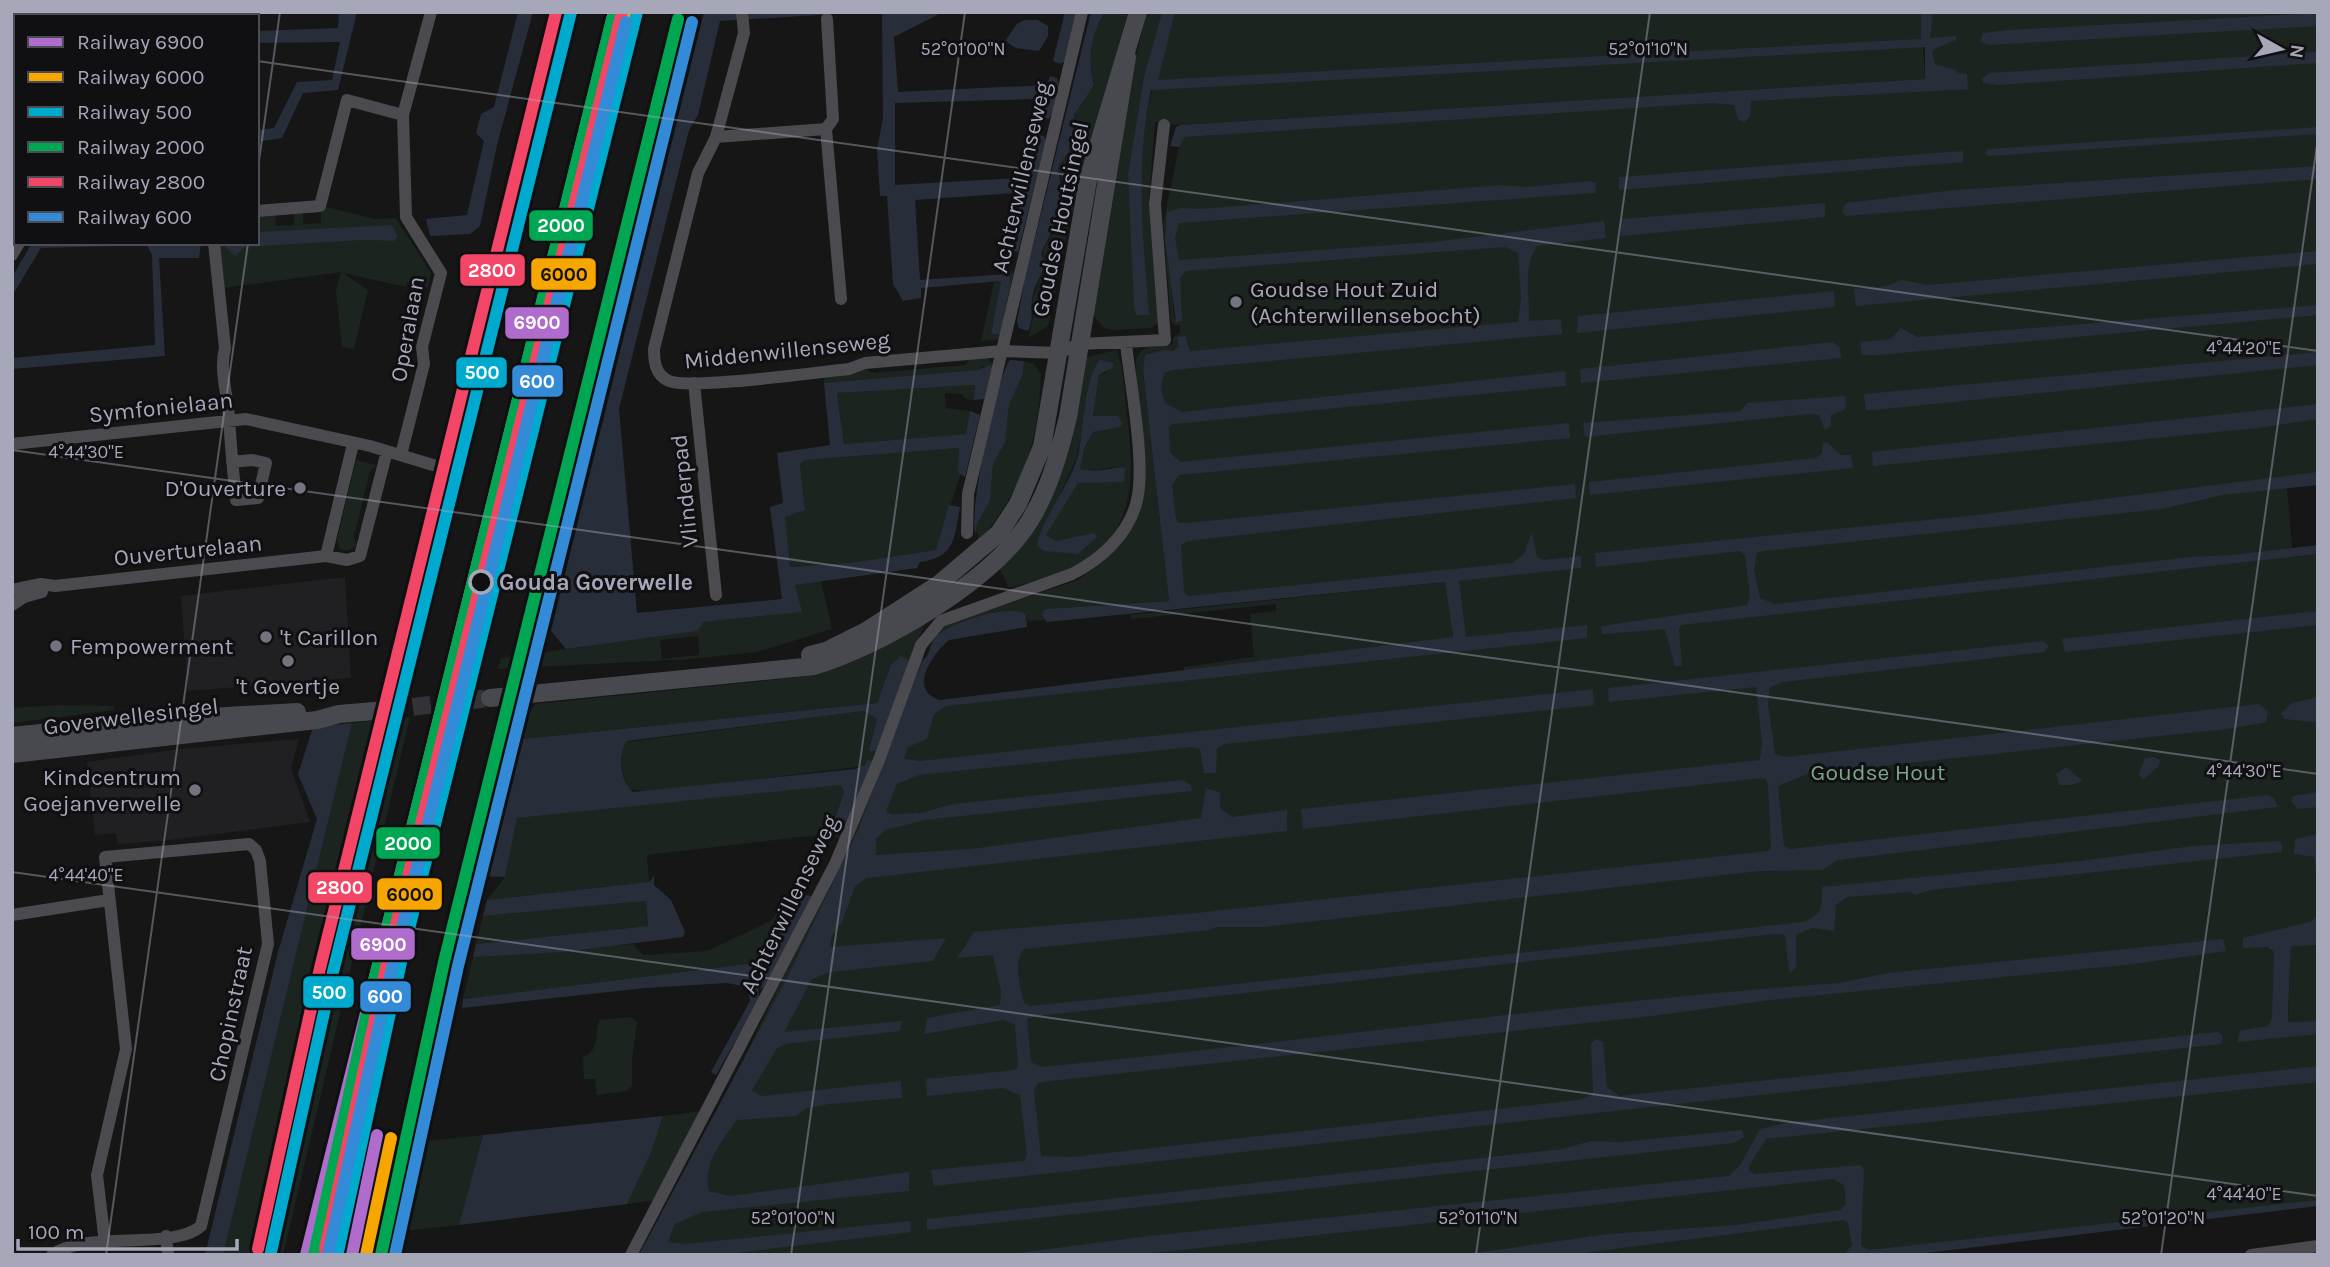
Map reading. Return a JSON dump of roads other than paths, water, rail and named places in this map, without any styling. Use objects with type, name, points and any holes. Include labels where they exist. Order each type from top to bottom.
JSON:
[{"type":"main road","name":"Goudse Houtsingel","points":[[1059,353],[1088,180],[1127,57],[1138,12]]},
{"type":"main road","name":"Goudse Houtsingel","points":[[1079,344],[1127,57]]},
{"type":"main road","points":[[768,669],[785,671],[814,666],[859,651],[903,627],[992,565],[1028,524],[1057,461],[1079,344]]},
{"type":"main road","points":[[490,698],[768,669],[826,651],[866,631],[939,584],[999,533],[1018,504],[1042,447],[1059,353]]},
{"type":"main road","name":"Goverwellesingel","points":[[12,754],[386,710]]},
{"type":"main road","name":"Goverwellesingel","points":[[12,736],[245,714],[317,711],[339,714]]},
{"type":"street","name":"Operalaan","points":[[401,455],[424,364],[422,347],[441,273],[406,217],[403,115],[430,12]]},
{"type":"street","name":"Middenwillenseweg","points":[[742,12],[744,33],[716,137],[698,173],[654,349],[654,362],[659,375],[668,381],[694,383],[849,369],[865,363],[1002,351]]},
{"type":"street","name":"Achterwillenseweg","points":[[967,533],[968,494],[1082,12]]},
{"type":"street","points":[[827,19],[833,119],[826,130],[841,299]]},
{"type":"street","points":[[259,211],[320,206],[347,100],[403,115]]},
{"type":"street","points":[[1002,351],[1059,353],[1079,344],[1165,340],[1155,204],[1164,125]]},
{"type":"street","points":[[716,137],[826,130]]},
{"type":"street","points":[[214,245],[232,462]]},
{"type":"street","name":"Achterwillenseweg","points":[[631,1255],[835,864],[880,760],[921,645],[941,621],[1072,574],[1092,564],[1110,547],[1136,505],[1138,457],[1126,343]]},
{"type":"street","name":"Vlinderpad","points":[[694,383],[716,595]]},
{"type":"street","name":"Symfonielaan","points":[[12,444],[246,419],[387,451],[433,465]]},
{"type":"street","points":[[326,556],[353,444]]},
{"type":"street","name":"Ouverturelaan","points":[[12,605],[24,597],[55,586],[326,556],[348,560],[360,556],[387,451]]},
{"type":"street","name":"Ouverturelaan","points":[[12,590],[41,584],[55,586]]},
{"type":"street","name":"Chopinstraat","points":[[52,1255],[62,1247],[105,1243],[194,1233],[201,1226],[268,944],[260,861],[256,850],[249,844],[238,842],[105,858],[125,1049],[97,1175],[105,1243]]},
{"type":"street","points":[[12,915],[109,900]]},
{"type":"street","points":[[166,1236],[168,1255]]},
{"type":"street","points":[[2250,1255],[2318,1246]]},
{"type":"waterway","points":[[894,817],[917,815]]},
{"type":"tunnel","points":[[386,710],[490,698]]},
{"type":"rail line","name":"2800","points":[[258,1249],[320,968],[556,12]]},
{"type":"rail line","name":"500","points":[[271,1252],[333,972],[571,12]]},
{"type":"rail line","name":"6900","points":[[306,1255],[614,12]]},
{"type":"rail line","name":"2800","points":[[325,1249],[390,949],[622,12]]},
{"type":"rail line","name":"500","points":[[338,1252],[403,953],[637,12]]},
{"type":"rail line","name":"6000","points":[[320,1255],[628,15]]},
{"type":"rail line","name":"2000","points":[[314,1255],[374,981],[612,19]]},
{"type":"rail line","name":"2000","points":[[381,1255],[444,962],[678,19]]},
{"type":"rail line","name":"600","points":[[328,1255],[388,985],[626,22]]},
{"type":"rail line","name":"600","points":[[395,1255],[458,966],[692,22]]},
{"type":"rail line","name":"6900","points":[[352,1255],[377,1135]]},
{"type":"rail line","name":"6000","points":[[366,1255],[391,1138]]},
{"type":"place","name":"Goudse Hout Zuid (Achterwillensebocht)","points":[[1236,302]]},
{"type":"place","name":"D'Ouverture","points":[[300,488]]},
{"type":"place","name":"Gouda Goverwelle","points":[[481,582]]},
{"type":"place","name":"'t Carillon","points":[[266,637]]},
{"type":"place","name":"Fempowerment","points":[[56,646]]},
{"type":"place","name":"'t Govertje","points":[[288,661]]},
{"type":"place","name":"Kindcentrum Goejanverwelle","points":[[195,790]]},
{"type":"park label","name":"Goudse Hout","points":[[1878,772]]}]
